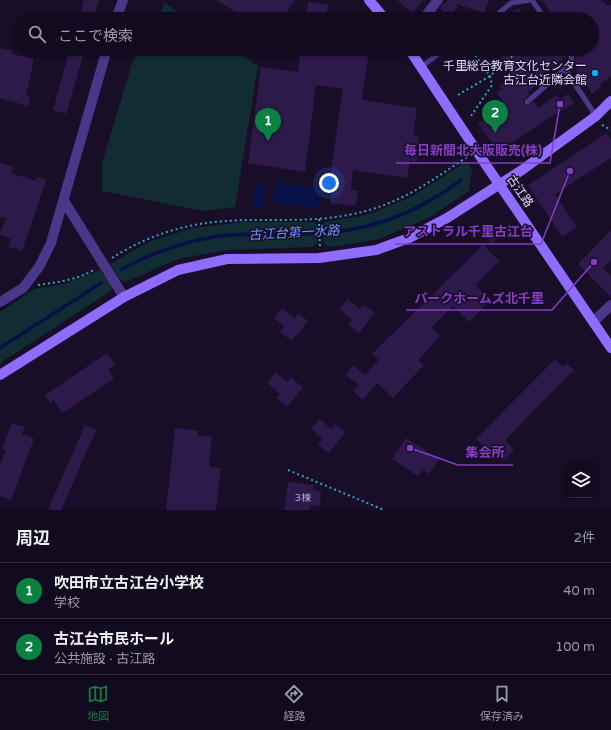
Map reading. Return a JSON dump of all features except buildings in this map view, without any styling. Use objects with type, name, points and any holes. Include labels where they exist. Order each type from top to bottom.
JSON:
[{"type":"street","points":[[119,12],[124,0]]},
{"type":"street","points":[[369,0],[379,12]]},
{"type":"street","points":[[428,12],[438,0]]},
{"type":"street","points":[[0,302],[23,288],[39,268],[51,243],[105,56]]},
{"type":"street","name":"古江路","points":[[414,56],[611,348]]},
{"type":"street","points":[[0,375],[124,297],[178,270],[227,259],[319,258],[376,250],[409,238],[447,218],[522,170],[596,116],[611,101]]},
{"type":"street","points":[[64,201],[124,297]]},
{"type":"street","points":[[593,322],[611,305]]},
{"type":"lane","points":[[500,12],[511,3],[532,0],[540,12]]},
{"type":"lane","points":[[421,67],[436,56]]},
{"type":"lane","points":[[527,102],[565,69],[572,58],[570,56]]},
{"type":"lane","points":[[565,69],[596,116]]},
{"type":"path","points":[[471,116],[492,85],[490,76],[476,56]]},
{"type":"path","points":[[458,95],[490,76],[513,56]]},
{"type":"path","points":[[602,125],[611,130]]},
{"type":"path","points":[[23,288],[65,281],[82,275],[121,252],[150,238],[194,224],[226,221],[319,219],[347,215],[389,204],[417,191],[468,157]]},
{"type":"path","points":[[319,219],[320,248]]},
{"type":"path","points":[[288,470],[384,510]]},
{"type":"green space","points":[[165,3],[178,12],[160,12]]},
{"type":"green space","points":[[135,56],[243,56],[258,66],[235,207],[203,211],[102,191],[102,163]]},
{"type":"green space","points":[[466,162],[472,169],[469,191],[430,217],[379,239],[334,247],[327,246],[323,242],[322,226],[326,222],[367,215],[411,197]]},
{"type":"green space","points":[[243,222],[314,222],[317,225],[317,243],[312,247],[227,250],[178,259],[125,282],[120,280],[110,264],[149,242],[193,228]]},
{"type":"green space","points":[[100,270],[112,286],[111,291],[0,363],[0,312],[34,289],[67,283]]},
{"type":"shaded area","points":[[276,182],[321,189],[318,209],[273,202]]},
{"type":"shaded area","points":[[256,183],[266,184],[263,207],[252,205]]},
{"type":"waterway","name":"古江台第一水路","points":[[122,269],[174,246],[202,239],[231,235],[319,233],[349,230],[366,226],[416,208],[461,180]]},
{"type":"waterway","name":"古江台第一水路","points":[[0,348],[101,283]]},
{"type":"place","name":"千里総合教育文化センター 古江台近隣会館","points":[[595,73]]},
{"type":"place","name":"毎日新聞北大阪販売(株)","points":[[560,104]]},
{"type":"place","name":"古江台市民ホール","points":[[495,133]]},
{"type":"place","name":"吹田市立古江台小学校","points":[[268,141]]},
{"type":"place","name":"アストラル千里古江台","points":[[570,171]]},
{"type":"place","name":"パークホームズ北千里","points":[[594,262]]},
{"type":"place","name":"集会所","points":[[410,448]]}]
